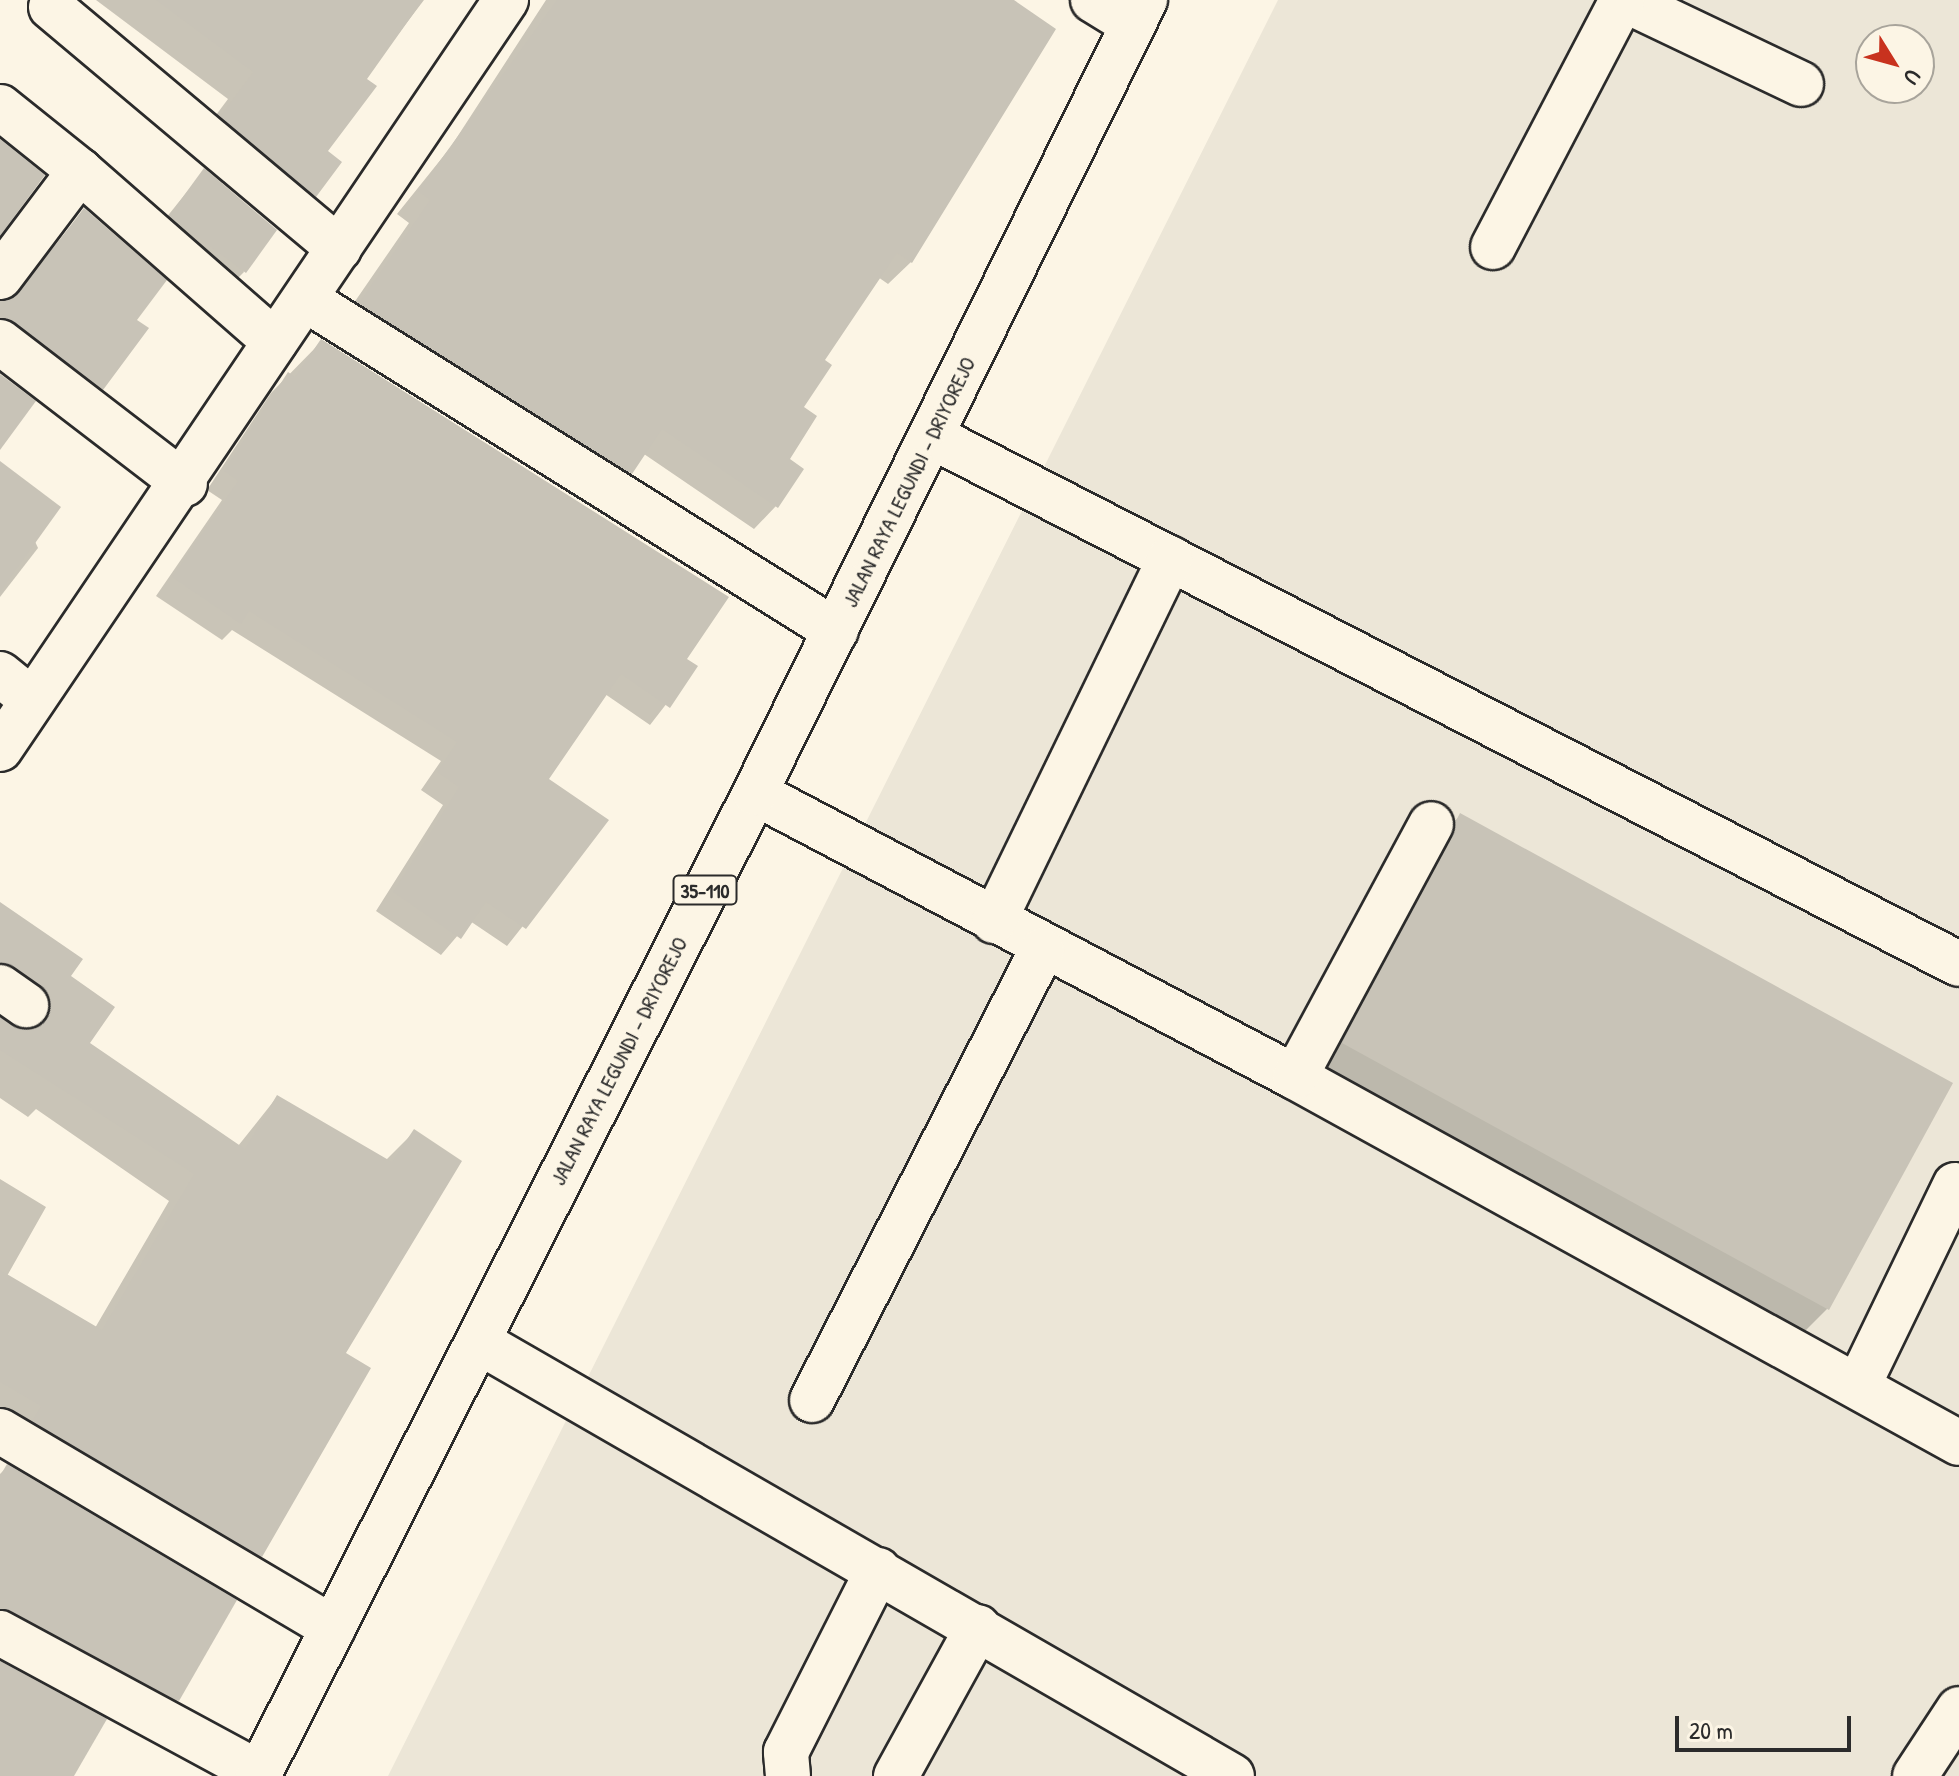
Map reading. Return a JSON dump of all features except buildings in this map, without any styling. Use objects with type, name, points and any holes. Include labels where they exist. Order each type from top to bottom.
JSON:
[{"type":"street","points":[[0,749],[16,687],[185,484],[275,342],[506,0]]},
{"type":"street","points":[[1093,0],[1139,12]]},
{"type":"street","points":[[1493,247],[1624,0],[1801,84]]},
{"type":"street","points":[[51,7],[339,249]]},
{"type":"street","name":"JALAN RAYA LEGUNDI - DRIYOREJO","points":[[258,1775],[933,437],[1139,12]]},
{"type":"street","points":[[0,107],[80,171],[275,342]]},
{"type":"street","points":[[0,277],[80,171]]},
{"type":"street","points":[[305,299],[836,631]]},
{"type":"street","points":[[0,342],[185,484]]},
{"type":"street","points":[[933,437],[1959,964]]},
{"type":"street","points":[[994,921],[1170,559]]},
{"type":"street","points":[[755,793],[994,921],[1042,950],[1295,1077],[1859,1384],[1959,1443]]},
{"type":"street","points":[[1295,1077],[1431,824]]},
{"type":"street","points":[[812,1400],[1042,950]]},
{"type":"street","points":[[1859,1384],[1955,1185]]},
{"type":"street","points":[[479,1342],[1232,1776]]},
{"type":"street","points":[[0,1431],[333,1628]]},
{"type":"street","points":[[788,1776],[786,1752],[878,1570]]},
{"type":"street","points":[[896,1776],[978,1627]]},
{"type":"street","points":[[0,1633],[258,1775]]},
{"type":"street","points":[[1915,1776],[1959,1709]]},
{"type":"shaded area","points":[[1278,0],[1959,0],[1959,1776],[388,1776]]}]
